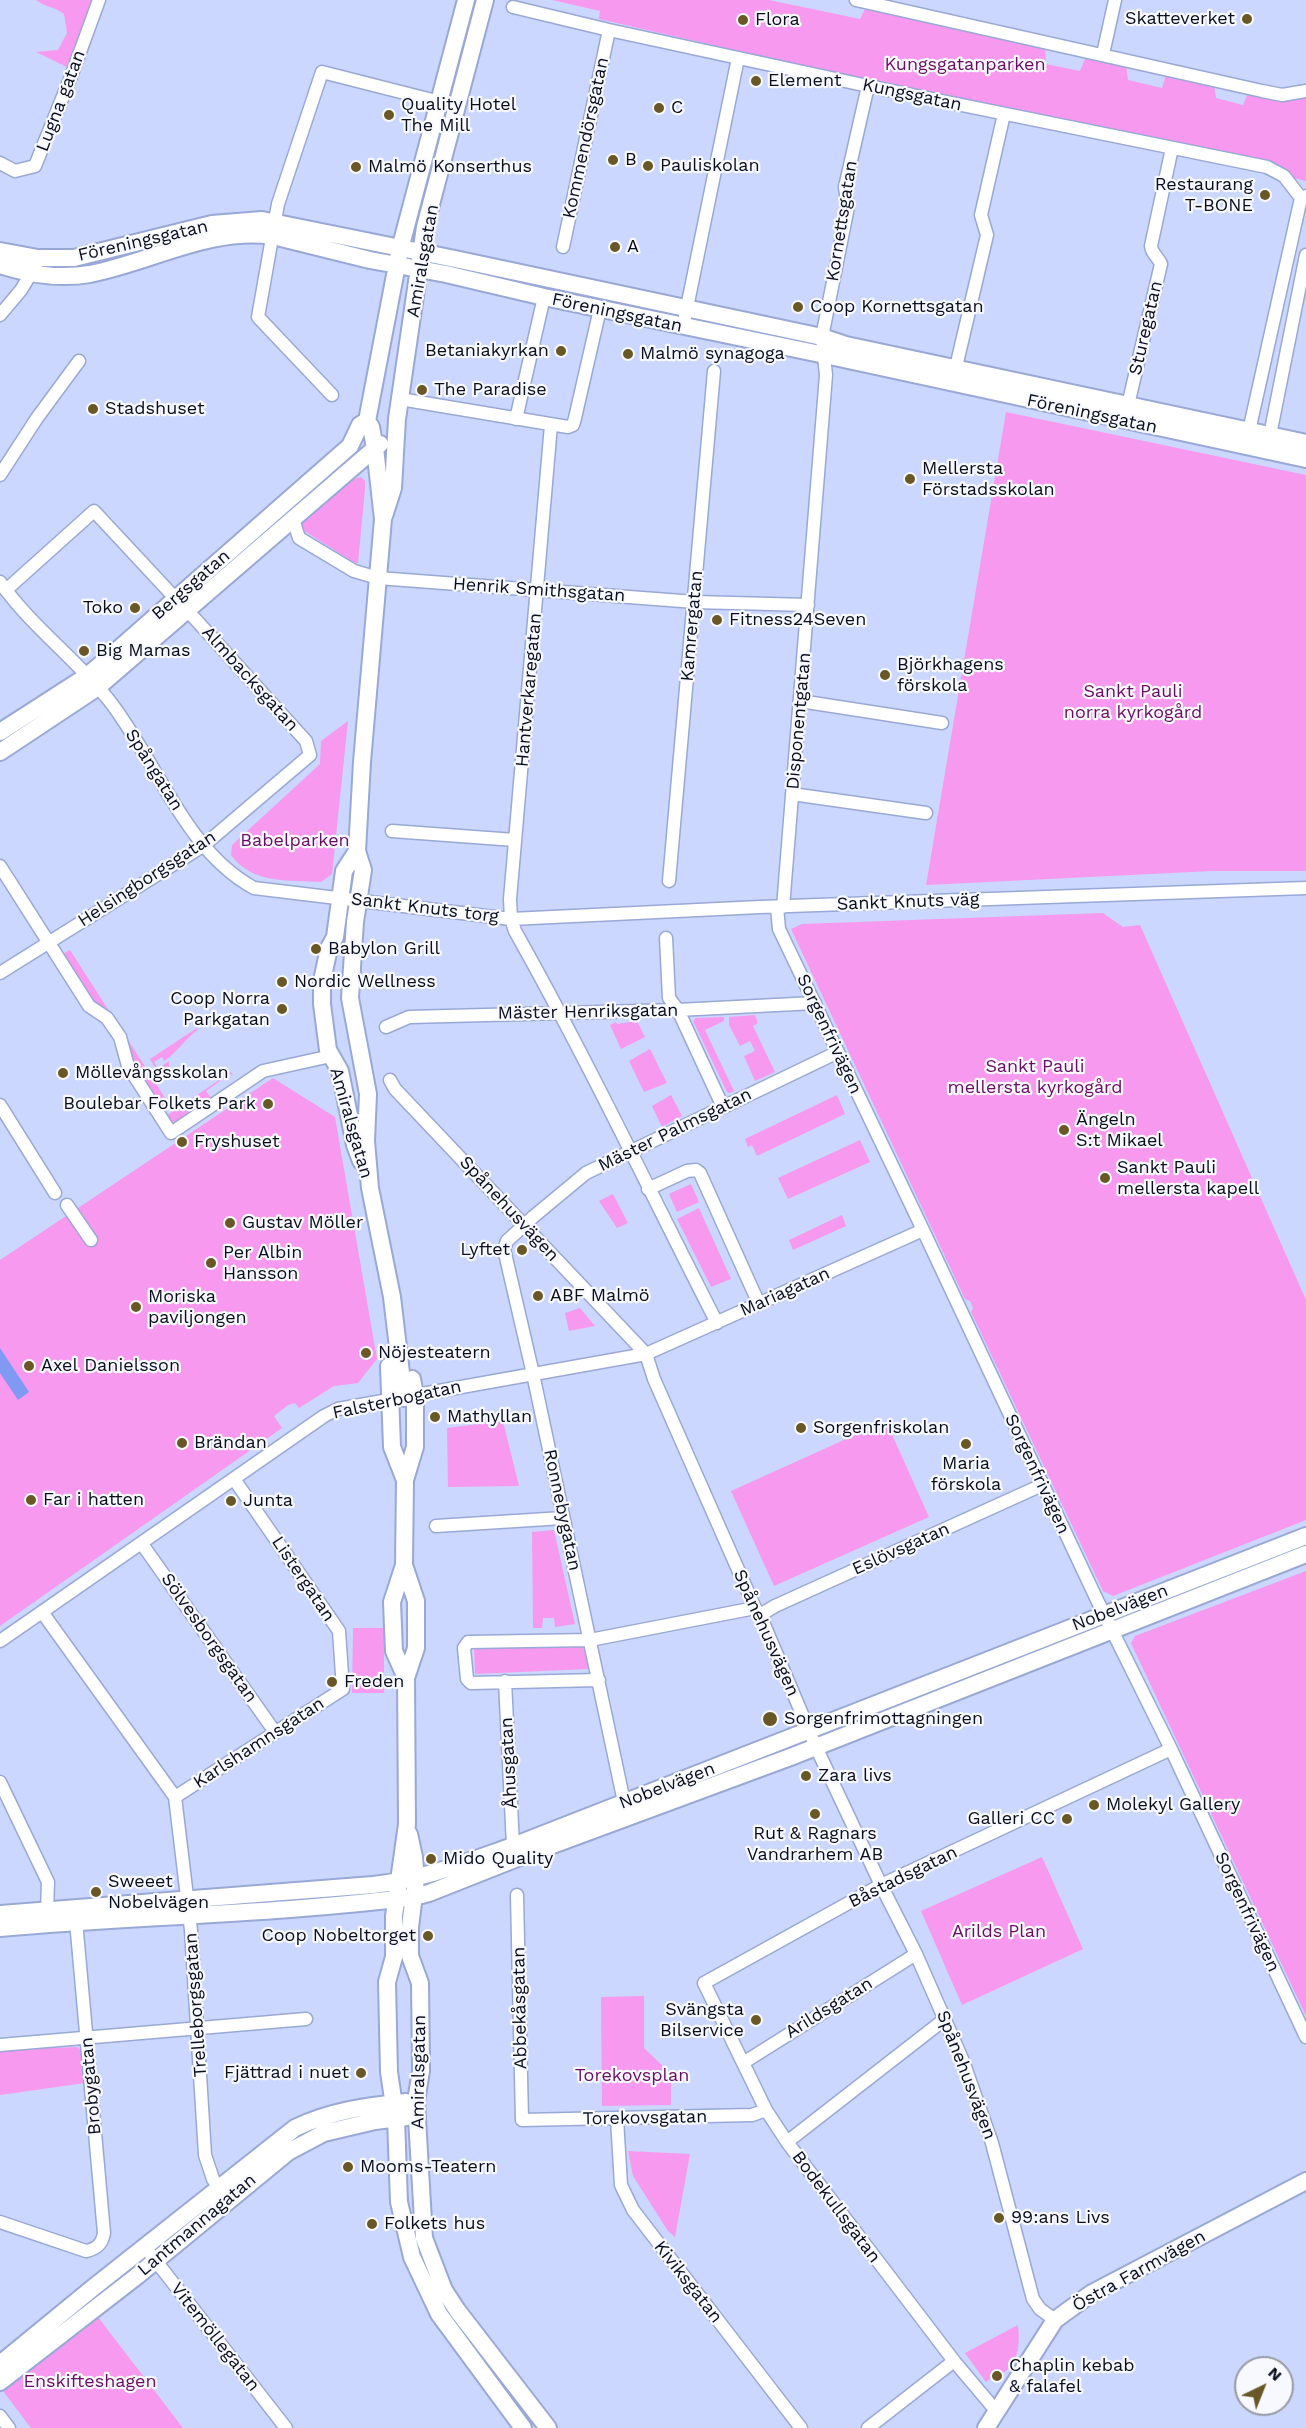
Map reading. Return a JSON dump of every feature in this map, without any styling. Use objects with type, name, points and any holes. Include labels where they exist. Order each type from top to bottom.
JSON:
[{"type":"main road","name":"Amiralsgatan","points":[[405,1480],[392,1447],[403,1398],[406,1343],[392,1297],[370,1188],[366,1141],[368,1094],[350,999],[358,900],[363,870],[357,851],[362,762],[383,519],[375,448],[371,427],[367,421],[399,257],[466,0]]},
{"type":"main road","name":"Amiralsgatan","points":[[383,519],[393,488],[397,419],[428,216],[485,0]]},
{"type":"main road","name":"Föreningsgatan","points":[[0,251],[59,276],[89,274],[216,238],[259,234],[274,229],[399,257],[687,309],[1306,443]]},
{"type":"main road","name":"Föreningsgatan","points":[[420,261],[544,297],[1306,459]]},
{"type":"main road","name":"Föreningsgatan","points":[[0,265],[35,266]]},
{"type":"main road","name":"Amiralsgatan","points":[[375,448],[391,430],[397,419]]},
{"type":"main road","name":"Bergsgatan","points":[[0,752],[93,681],[181,604],[350,446],[360,425],[367,421]]},
{"type":"main road","name":"Bergsgatan","points":[[181,604],[293,519],[375,448]]},
{"type":"main road","name":"Bergsgatan","points":[[0,732],[93,681]]},
{"type":"main road","name":"Amiralsgatan","points":[[357,851],[344,871],[335,936],[329,948],[322,981],[324,1030],[331,1056],[340,1071],[355,1145],[370,1188]]},
{"type":"main road","name":"Amiralsgatan","points":[[392,1297],[387,1351],[403,1398],[415,1447],[405,1480],[404,1565],[392,1602],[394,1651],[406,1678]]},
{"type":"main road","name":"Nobelvägen","points":[[0,1928],[404,1887],[1306,1536]]},
{"type":"main road","name":"Nobelvägen","points":[[404,1887],[414,1897],[435,1892],[520,1857],[816,1747],[1306,1554]]},
{"type":"main road","name":"Amiralsgatan","points":[[404,1565],[416,1602],[416,1648],[406,1678],[407,1824],[404,1887],[394,1916],[394,1957],[387,1982],[389,2072],[395,2111],[399,2202],[414,2262],[439,2314],[523,2428]]},
{"type":"main road","name":"Amiralsgatan","points":[[414,1897],[410,1927],[410,1956],[420,1983],[421,2071],[416,2108],[424,2238],[434,2268],[457,2310],[548,2428]]},
{"type":"main road","name":"Nobelvägen","points":[[0,1914],[189,1908]]},
{"type":"main road","name":"Lantmannagatan","points":[[0,2364],[218,2187],[295,2128],[313,2119],[338,2112],[395,2111],[416,2108]]},
{"type":"main road","name":"Lantmannagatan","points":[[0,2382],[155,2261],[255,2177],[294,2148],[324,2133],[375,2121],[395,2111]]},
{"type":"main road","name":"Östra Farmvägen","points":[[986,2428],[1055,2320],[1092,2293],[1306,2181]]},
{"type":"street","name":"Lugna gatan","points":[[0,163],[15,171],[35,166],[61,104],[99,0]]},
{"type":"street","points":[[856,0],[892,4],[1282,95],[1306,91]]},
{"type":"street","points":[[1103,54],[1115,0]]},
{"type":"street","name":"Kungsgatan","points":[[513,7],[868,86],[1267,166],[1284,176],[1303,197]]},
{"type":"street","name":"Kommendörsgatan","points":[[563,247],[609,30]]},
{"type":"street","points":[[683,327],[738,58]]},
{"type":"street","points":[[332,395],[258,316],[278,204],[322,72],[440,102]]},
{"type":"street","name":"Kornettsgatan","points":[[825,355],[822,337],[848,207],[845,187],[868,86]]},
{"type":"street","points":[[956,367],[987,236],[981,215],[1004,114]]},
{"type":"street","name":"Sturegatan","points":[[1128,405],[1161,264],[1159,258],[1152,254],[1151,246],[1172,148]]},
{"type":"street","points":[[1303,197],[1250,431],[1258,450],[1270,435],[1306,255]]},
{"type":"street","points":[[0,315],[35,266]]},
{"type":"street","points":[[516,419],[544,297]]},
{"type":"street","points":[[400,399],[551,425],[568,427],[573,425],[600,309]]},
{"type":"street","name":"Disponentgatan","points":[[780,907],[808,605],[826,375],[825,355]]},
{"type":"street","points":[[0,476],[37,418],[79,361]]},
{"type":"street","name":"Kamrergatan","points":[[669,881],[714,371]]},
{"type":"street","name":"Hantverkaregatan","points":[[511,919],[515,840],[551,425]]},
{"type":"street","name":"Almbacksgatan","points":[[3,586],[94,511],[306,741],[309,750]]},
{"type":"street","name":"Henrik Smithsgatan","points":[[293,519],[299,538],[354,571],[378,578],[695,602],[808,605]]},
{"type":"street","name":"Spångatan","points":[[3,586],[41,630],[93,681],[116,709],[203,846],[234,876],[254,888],[340,898]]},
{"type":"street","points":[[800,701],[942,723]]},
{"type":"street","name":"Helsingborgsgatan","points":[[0,973],[203,846],[308,759],[309,750]]},
{"type":"street","points":[[792,794],[926,813]]},
{"type":"street","points":[[392,831],[515,840]]},
{"type":"street","points":[[0,866],[89,1006],[107,1018],[120,1037],[128,1066],[171,1132],[263,1071],[331,1056]]},
{"type":"street","name":"Sankt Knuts väg","points":[[511,919],[1306,888]]},
{"type":"street","name":"Sankt Knuts torg","points":[[340,898],[511,919]]},
{"type":"street","name":"Sorgenfrivägen","points":[[780,907],[779,929],[1306,2037]]},
{"type":"street","points":[[511,919],[515,931],[561,1013],[717,1323]]},
{"type":"street","points":[[666,938],[669,998],[678,1010],[723,1107]]},
{"type":"street","name":"Mäster Henriksgatan","points":[[386,1027],[409,1017],[794,1009],[815,1003]]},
{"type":"street","name":"Mäster Palmsgatan","points":[[525,1225],[577,1179],[838,1052]]},
{"type":"street","name":"Spånehusvägen","points":[[390,1080],[395,1089],[646,1354],[654,1379],[816,1747],[945,2019],[993,2143],[1033,2299],[1040,2309],[1055,2320]]},
{"type":"street","points":[[0,1105],[55,1193]]},
{"type":"street","points":[[648,1189],[687,1171],[696,1170],[700,1173],[759,1304]]},
{"type":"street","points":[[67,1205],[91,1240]]},
{"type":"street","name":"Ronnebygatan","points":[[525,1225],[507,1241],[504,1249],[533,1374],[624,1802]]},
{"type":"street","name":"Mariagatan","points":[[646,1354],[923,1230]]},
{"type":"street","name":"Falsterbogatan","points":[[0,1641],[324,1416],[338,1409],[646,1354]]},
{"type":"street","name":"Listergatan","points":[[234,1479],[339,1631],[343,1689]]},
{"type":"street","name":"Eslövsgatan","points":[[505,1681],[471,1683],[467,1678],[464,1648],[468,1642],[590,1640],[757,1611],[775,1606],[1042,1485]]},
{"type":"street","points":[[436,1526],[563,1518]]},
{"type":"street","name":"Sölvesborgsgatan","points":[[142,1544],[275,1732]]},
{"type":"street","name":"Trelleborgsgatan","points":[[42,1612],[175,1797],[189,1908],[199,2028],[205,2155],[218,2187]]},
{"type":"street","points":[[505,1681],[599,1680]]},
{"type":"street","name":"Åhusgatan","points":[[505,1681],[513,1846]]},
{"type":"street","name":"Karlshamnsgatan","points":[[175,1797],[343,1689]]},
{"type":"street","name":"Båstadsgatan","points":[[704,1983],[881,1885],[1171,1749]]},
{"type":"street","points":[[0,1782],[48,1882],[47,1911]]},
{"type":"street","name":"Abbekåsgatan","points":[[517,1895],[522,2120]]},
{"type":"street","name":"Brobygatan","points":[[0,2220],[86,2251],[97,2247],[102,2242],[104,2233],[76,1921]]},
{"type":"street","name":"Arildsgatan","points":[[743,2063],[916,1954]]},
{"type":"street","name":"Bodekullsgatan","points":[[704,1983],[766,2110],[787,2142],[954,2361],[996,2412]]},
{"type":"street","points":[[0,2045],[306,2019]]},
{"type":"street","points":[[787,2142],[945,2019]]},
{"type":"street","name":"Torekovsgatan","points":[[522,2120],[752,2115],[766,2110]]},
{"type":"street","name":"Kiviksgatan","points":[[617,2119],[621,2185],[633,2210],[801,2428]]},
{"type":"street","name":"Vitemöllegatan","points":[[145,2247],[286,2428]]},
{"type":"street","points":[[868,2428],[954,2361]]},
{"type":"street","points":[[0,2416],[9,2428]]},
{"type":"green space","points":[[36,0],[95,0],[71,69],[36,52],[58,50],[67,33],[64,14]]},
{"type":"green space","name":"Kungsgatanparken","points":[[552,0],[769,0],[860,19],[867,5],[1045,45],[1046,64],[1080,71],[1087,54],[1126,65],[1128,80],[1162,88],[1166,75],[1214,84],[1216,98],[1243,105],[1249,91],[1306,95],[1306,181],[599,19],[600,11]]},
{"type":"green space","name":"Sankt Pauli norra kyrkogård","points":[[1006,412],[1306,475],[1306,871],[1212,871],[926,885]]},
{"type":"green space","points":[[361,477],[365,481],[365,489],[358,563],[355,563],[298,527],[354,479]]},
{"type":"green space","name":"Babelparken","points":[[348,721],[332,874],[321,882],[272,879],[249,871],[231,855],[232,845],[320,764],[321,741]]},
{"type":"green space","name":"Sankt Pauli mellersta kyrkogård","points":[[1103,913],[1123,927],[1140,925],[1306,1300],[1306,1520],[1113,1596],[1103,1591],[971,1312],[973,1308],[970,1301],[965,1299],[791,929],[802,924]]},
{"type":"green space","points":[[70,950],[111,1014],[96,1005],[62,954]]},
{"type":"green space","points":[[755,1015],[758,1023],[753,1026],[775,1072],[755,1081],[744,1056],[755,1051],[750,1041],[740,1046],[729,1025],[729,1017]]},
{"type":"green space","points":[[724,1017],[724,1021],[705,1030],[734,1091],[730,1093],[727,1092],[693,1021],[696,1018]]},
{"type":"green space","points":[[637,1021],[645,1037],[621,1049],[610,1025],[616,1022],[617,1024]]},
{"type":"green space","points":[[197,1028],[198,1030],[164,1061],[162,1057],[154,1062],[158,1069],[169,1061],[169,1067],[159,1074],[150,1059]]},
{"type":"green space","points":[[128,1040],[169,1104],[161,1109],[129,1058]]},
{"type":"green space","points":[[650,1049],[667,1083],[644,1092],[629,1061]]},
{"type":"green space","points":[[231,1072],[233,1075],[230,1074],[206,1091],[211,1098],[202,1105],[197,1098],[185,1106],[189,1113],[177,1121],[170,1122],[166,1116]]},
{"type":"green space","points":[[273,1078],[335,1117],[377,1359],[358,1383],[334,1386],[299,1408],[295,1403],[288,1405],[274,1416],[282,1428],[0,1626],[0,1260]]},
{"type":"green space","points":[[671,1095],[682,1116],[662,1127],[652,1106]]},
{"type":"green space","points":[[837,1095],[845,1114],[757,1156],[752,1145],[748,1147],[745,1139]]},
{"type":"green space","points":[[860,1140],[870,1162],[788,1199],[778,1178]]},
{"type":"green space","points":[[691,1184],[699,1202],[677,1212],[669,1194]]},
{"type":"green space","points":[[613,1194],[628,1223],[617,1228],[599,1201]]},
{"type":"green space","points":[[699,1208],[731,1279],[711,1287],[677,1219]]},
{"type":"green space","points":[[842,1215],[846,1226],[793,1250],[789,1240]]},
{"type":"green space","points":[[580,1308],[595,1326],[569,1331],[565,1313]]},
{"type":"green space","points":[[503,1421],[519,1486],[448,1487],[447,1428]]},
{"type":"green space","points":[[886,1421],[929,1517],[774,1586],[731,1491]]},
{"type":"green space","points":[[554,1530],[575,1624],[555,1627],[554,1618],[543,1618],[542,1628],[533,1628],[532,1532]]},
{"type":"green space","points":[[1306,1571],[1306,2016],[1131,1643],[1135,1636]]},
{"type":"green space","points":[[353,1628],[384,1628],[384,1693],[352,1693]]},
{"type":"green space","points":[[588,1639],[589,1669],[475,1674],[474,1644]]},
{"type":"green space","name":"Arilds Plan","points":[[1042,1857],[1083,1949],[962,2005],[921,1911]]},
{"type":"green space","name":"Torekovsplan","points":[[644,1996],[644,2048],[671,2074],[671,2105],[602,2106],[601,1997]]},
{"type":"green space","points":[[77,2047],[83,2051],[85,2083],[0,2095],[0,2050]]},
{"type":"green space","points":[[628,2151],[690,2154],[675,2237],[668,2231],[633,2176]]},
{"type":"green space","name":"Enskifteshagen","points":[[99,2318],[183,2428],[31,2428],[3,2391]]},
{"type":"green space","points":[[1018,2325],[1017,2353],[1012,2365],[1001,2374],[998,2370],[990,2374],[991,2378],[986,2382],[965,2353]]},
{"type":"water","points":[[0,1348],[29,1392],[18,1400],[0,1373]]},
{"type":"place","name":"Skatteverket","points":[[1247,19]]},
{"type":"place","name":"Flora","points":[[743,20]]},
{"type":"place","name":"Element","points":[[756,81]]},
{"type":"place","name":"C","points":[[659,108]]},
{"type":"place","name":"Quality Hotel The Mill","points":[[389,115]]},
{"type":"place","name":"B","points":[[613,160]]},
{"type":"place","name":"Pauliskolan","points":[[648,166]]},
{"type":"place","name":"Malmö Konserthus","points":[[356,167]]},
{"type":"place","name":"Restaurang T-BONE","points":[[1265,195]]},
{"type":"place","name":"A","points":[[615,247]]},
{"type":"place","name":"Coop Kornettsgatan","points":[[798,307]]},
{"type":"place","name":"Betaniakyrkan","points":[[561,351]]},
{"type":"place","name":"Malmö synagoga","points":[[628,354]]},
{"type":"place","name":"The Paradise","points":[[422,390]]},
{"type":"place","name":"Stadshuset","points":[[93,409]]},
{"type":"place","name":"Mellersta Förstadsskolan","points":[[910,479]]},
{"type":"place","name":"Toko","points":[[135,608]]},
{"type":"place","name":"Fitness24Seven","points":[[717,620]]},
{"type":"place","name":"Big Mamas","points":[[84,651]]},
{"type":"place","name":"Björkhagens förskola","points":[[885,675]]},
{"type":"place","name":"Babylon Grill","points":[[316,949]]},
{"type":"place","name":"Nordic Wellness","points":[[282,982]]},
{"type":"place","name":"Coop Norra Parkgatan","points":[[282,1009]]},
{"type":"place","name":"Möllevångsskolan","points":[[63,1073]]},
{"type":"place","name":"Boulebar Folkets Park","points":[[268,1104]]},
{"type":"place","name":"Ängeln S:t Mikael","points":[[1064,1130]]},
{"type":"place","name":"Fryshuset","points":[[182,1142]]},
{"type":"place","name":"Sankt Pauli mellersta kapell","points":[[1105,1178]]},
{"type":"place","name":"Gustav Möller","points":[[230,1223]]},
{"type":"place","name":"Lyftet","points":[[522,1250]]},
{"type":"place","name":"Per Albin Hansson","points":[[211,1263]]},
{"type":"place","name":"ABF Malmö","points":[[538,1296]]},
{"type":"place","name":"Moriska paviljongen","points":[[136,1307]]},
{"type":"place","name":"Nöjesteatern","points":[[366,1353]]},
{"type":"place","name":"Axel Danielsson","points":[[29,1366]]},
{"type":"place","name":"Mathyllan","points":[[435,1417]]},
{"type":"place","name":"Sorgenfriskolan","points":[[801,1428]]},
{"type":"place","name":"Brändan","points":[[182,1443]]},
{"type":"place","name":"Maria förskola","points":[[966,1444]]},
{"type":"place","name":"Far i hatten","points":[[31,1500]]},
{"type":"place","name":"Junta","points":[[231,1501]]},
{"type":"place","name":"Freden","points":[[332,1682]]},
{"type":"place","name":"Sorgenfrimottagningen","points":[[770,1719]]},
{"type":"place","name":"Zara livs","points":[[806,1776]]},
{"type":"place","name":"Molekyl Gallery","points":[[1094,1805]]},
{"type":"place","name":"Rut & Ragnars Vandrarhem AB","points":[[815,1814]]},
{"type":"place","name":"Galleri CC","points":[[1067,1819]]},
{"type":"place","name":"Mido Quality","points":[[431,1859]]},
{"type":"place","name":"Sweeet Nobelvägen","points":[[96,1892]]},
{"type":"place","name":"Coop Nobeltorget","points":[[428,1936]]},
{"type":"place","name":"Svängsta Bilservice","points":[[756,2020]]},
{"type":"place","name":"Fjättrad i nuet","points":[[361,2073]]},
{"type":"place","name":"Mooms-Teatern","points":[[348,2167]]},
{"type":"place","name":"99:ans Livs","points":[[999,2218]]},
{"type":"place","name":"Folkets hus","points":[[372,2224]]},
{"type":"place","name":"Chaplin kebab & falafel","points":[[997,2376]]}]
